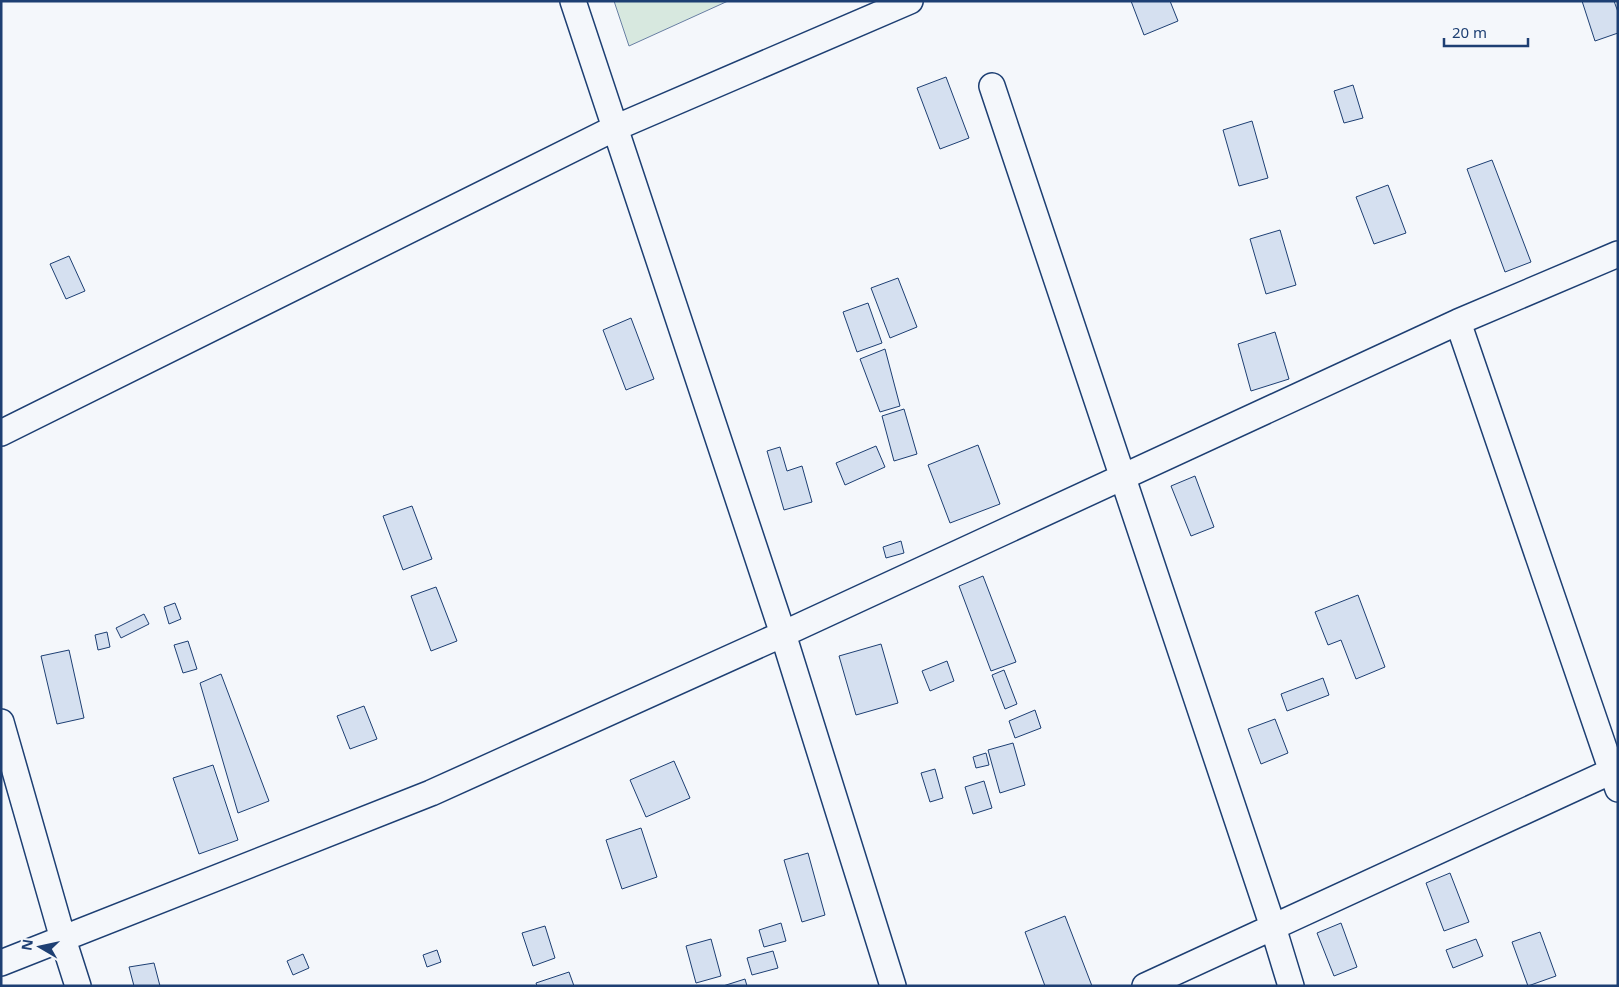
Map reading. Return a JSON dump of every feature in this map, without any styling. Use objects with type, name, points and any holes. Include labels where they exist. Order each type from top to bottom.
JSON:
[{"type":"street","points":[[573,1],[783,634],[893,986]]},
{"type":"street","points":[[1,433],[615,128],[910,1]]},
{"type":"street","points":[[992,86],[1273,927],[1291,986]]},
{"type":"street","points":[[1,963],[432,793],[783,634],[1458,322],[1618,254]]},
{"type":"street","points":[[1145,986],[1273,927],[1615,780],[1458,322]]},
{"type":"street","points":[[1,722],[78,986]]},
{"type":"shaded area","points":[[614,1],[728,1],[629,46]]},
{"type":"building","points":[[1131,1],[1170,1],[1178,21],[1144,35]]},
{"type":"building","points":[[1582,1],[1614,1],[1618,12],[1618,33],[1595,41]]},
{"type":"building","points":[[946,77],[969,138],[940,149],[917,88]]},
{"type":"building","points":[[1353,85],[1363,118],[1344,123],[1334,91]]},
{"type":"building","points":[[1252,121],[1268,178],[1239,186],[1223,130]]},
{"type":"building","points":[[1492,160],[1531,262],[1505,272],[1467,169]]},
{"type":"building","points":[[1388,185],[1406,233],[1374,244],[1356,197]]},
{"type":"building","points":[[1280,230],[1296,285],[1266,294],[1250,239]]},
{"type":"building","points":[[69,256],[85,291],[66,299],[50,264]]},
{"type":"building","points":[[898,278],[917,327],[890,338],[871,288]]},
{"type":"building","points":[[868,303],[882,343],[857,352],[843,312]]},
{"type":"building","points":[[631,318],[654,379],[626,390],[603,330]]},
{"type":"building","points":[[1275,332],[1289,379],[1251,391],[1238,344]]},
{"type":"building","points":[[885,349],[900,406],[880,412],[860,359]]},
{"type":"building","points":[[904,409],[917,454],[894,461],[882,416]]},
{"type":"building","points":[[978,445],[1000,504],[950,523],[928,465]]},
{"type":"building","points":[[876,446],[885,467],[845,485],[836,463]]},
{"type":"building","points":[[780,447],[787,471],[802,466],[812,502],[784,510],[767,451]]},
{"type":"building","points":[[1195,476],[1214,527],[1191,536],[1171,486]]},
{"type":"building","points":[[412,506],[432,559],[403,570],[383,516]]},
{"type":"building","points":[[901,541],[904,553],[886,558],[883,547]]},
{"type":"building","points":[[983,576],[1016,662],[991,671],[959,586]]},
{"type":"building","points":[[436,587],[457,641],[431,651],[411,596]]},
{"type":"building","points":[[1358,595],[1385,667],[1356,679],[1341,640],[1328,645],[1315,612]]},
{"type":"building","points":[[175,603],[181,619],[169,624],[164,607]]},
{"type":"building","points":[[144,614],[149,624],[121,638],[116,628]]},
{"type":"building","points":[[107,632],[110,647],[98,650],[95,635]]},
{"type":"building","points":[[188,641],[197,669],[183,673],[174,645]]},
{"type":"building","points":[[881,644],[898,703],[856,715],[839,656]]},
{"type":"building","points":[[69,650],[84,718],[57,724],[41,656]]},
{"type":"building","points":[[947,661],[954,681],[930,691],[922,671]]},
{"type":"building","points":[[1004,670],[1017,704],[1005,709],[992,675]]},
{"type":"building","points":[[221,674],[269,801],[238,813],[200,683]]},
{"type":"building","points":[[1323,678],[1329,695],[1287,711],[1281,694]]},
{"type":"building","points":[[364,706],[377,739],[350,749],[337,716]]},
{"type":"building","points":[[1035,710],[1041,728],[1015,738],[1009,721]]},
{"type":"building","points":[[1275,719],[1288,753],[1261,764],[1248,729]]},
{"type":"building","points":[[1013,743],[1025,785],[1000,793],[988,750]]},
{"type":"building","points":[[986,753],[989,765],[976,768],[973,757]]},
{"type":"building","points":[[674,761],[690,798],[646,817],[630,780]]},
{"type":"building","points":[[213,765],[238,840],[199,854],[173,778]]},
{"type":"building","points":[[935,769],[943,798],[930,802],[921,773]]},
{"type":"building","points":[[984,781],[992,808],[973,814],[965,787]]},
{"type":"building","points":[[641,828],[657,877],[622,889],[606,840]]},
{"type":"building","points":[[808,853],[825,915],[802,922],[784,860]]},
{"type":"building","points":[[1450,873],[1469,922],[1444,931],[1426,883]]},
{"type":"building","points":[[1065,916],[1092,986],[1045,986],[1025,932]]},
{"type":"building","points":[[781,923],[786,941],[764,947],[759,930]]},
{"type":"building","points":[[1341,923],[1357,967],[1334,976],[1317,933]]},
{"type":"building","points":[[545,926],[555,958],[533,966],[522,933]]},
{"type":"building","points":[[1540,932],[1556,976],[1528,986],[1512,942]]},
{"type":"building","points":[[711,939],[721,976],[696,983],[686,946]]},
{"type":"building","points":[[1476,939],[1483,956],[1453,968],[1446,950]]},
{"type":"building","points":[[437,950],[441,962],[427,967],[423,955]]},
{"type":"building","points":[[773,951],[778,968],[752,975],[747,958]]},
{"type":"building","points":[[303,954],[309,968],[293,975],[287,961]]},
{"type":"building","points":[[154,963],[160,986],[134,986],[129,967]]},
{"type":"building","points":[[569,972],[574,986],[537,986],[536,983]]},
{"type":"building","points":[[745,979],[747,986],[723,986]]}]
